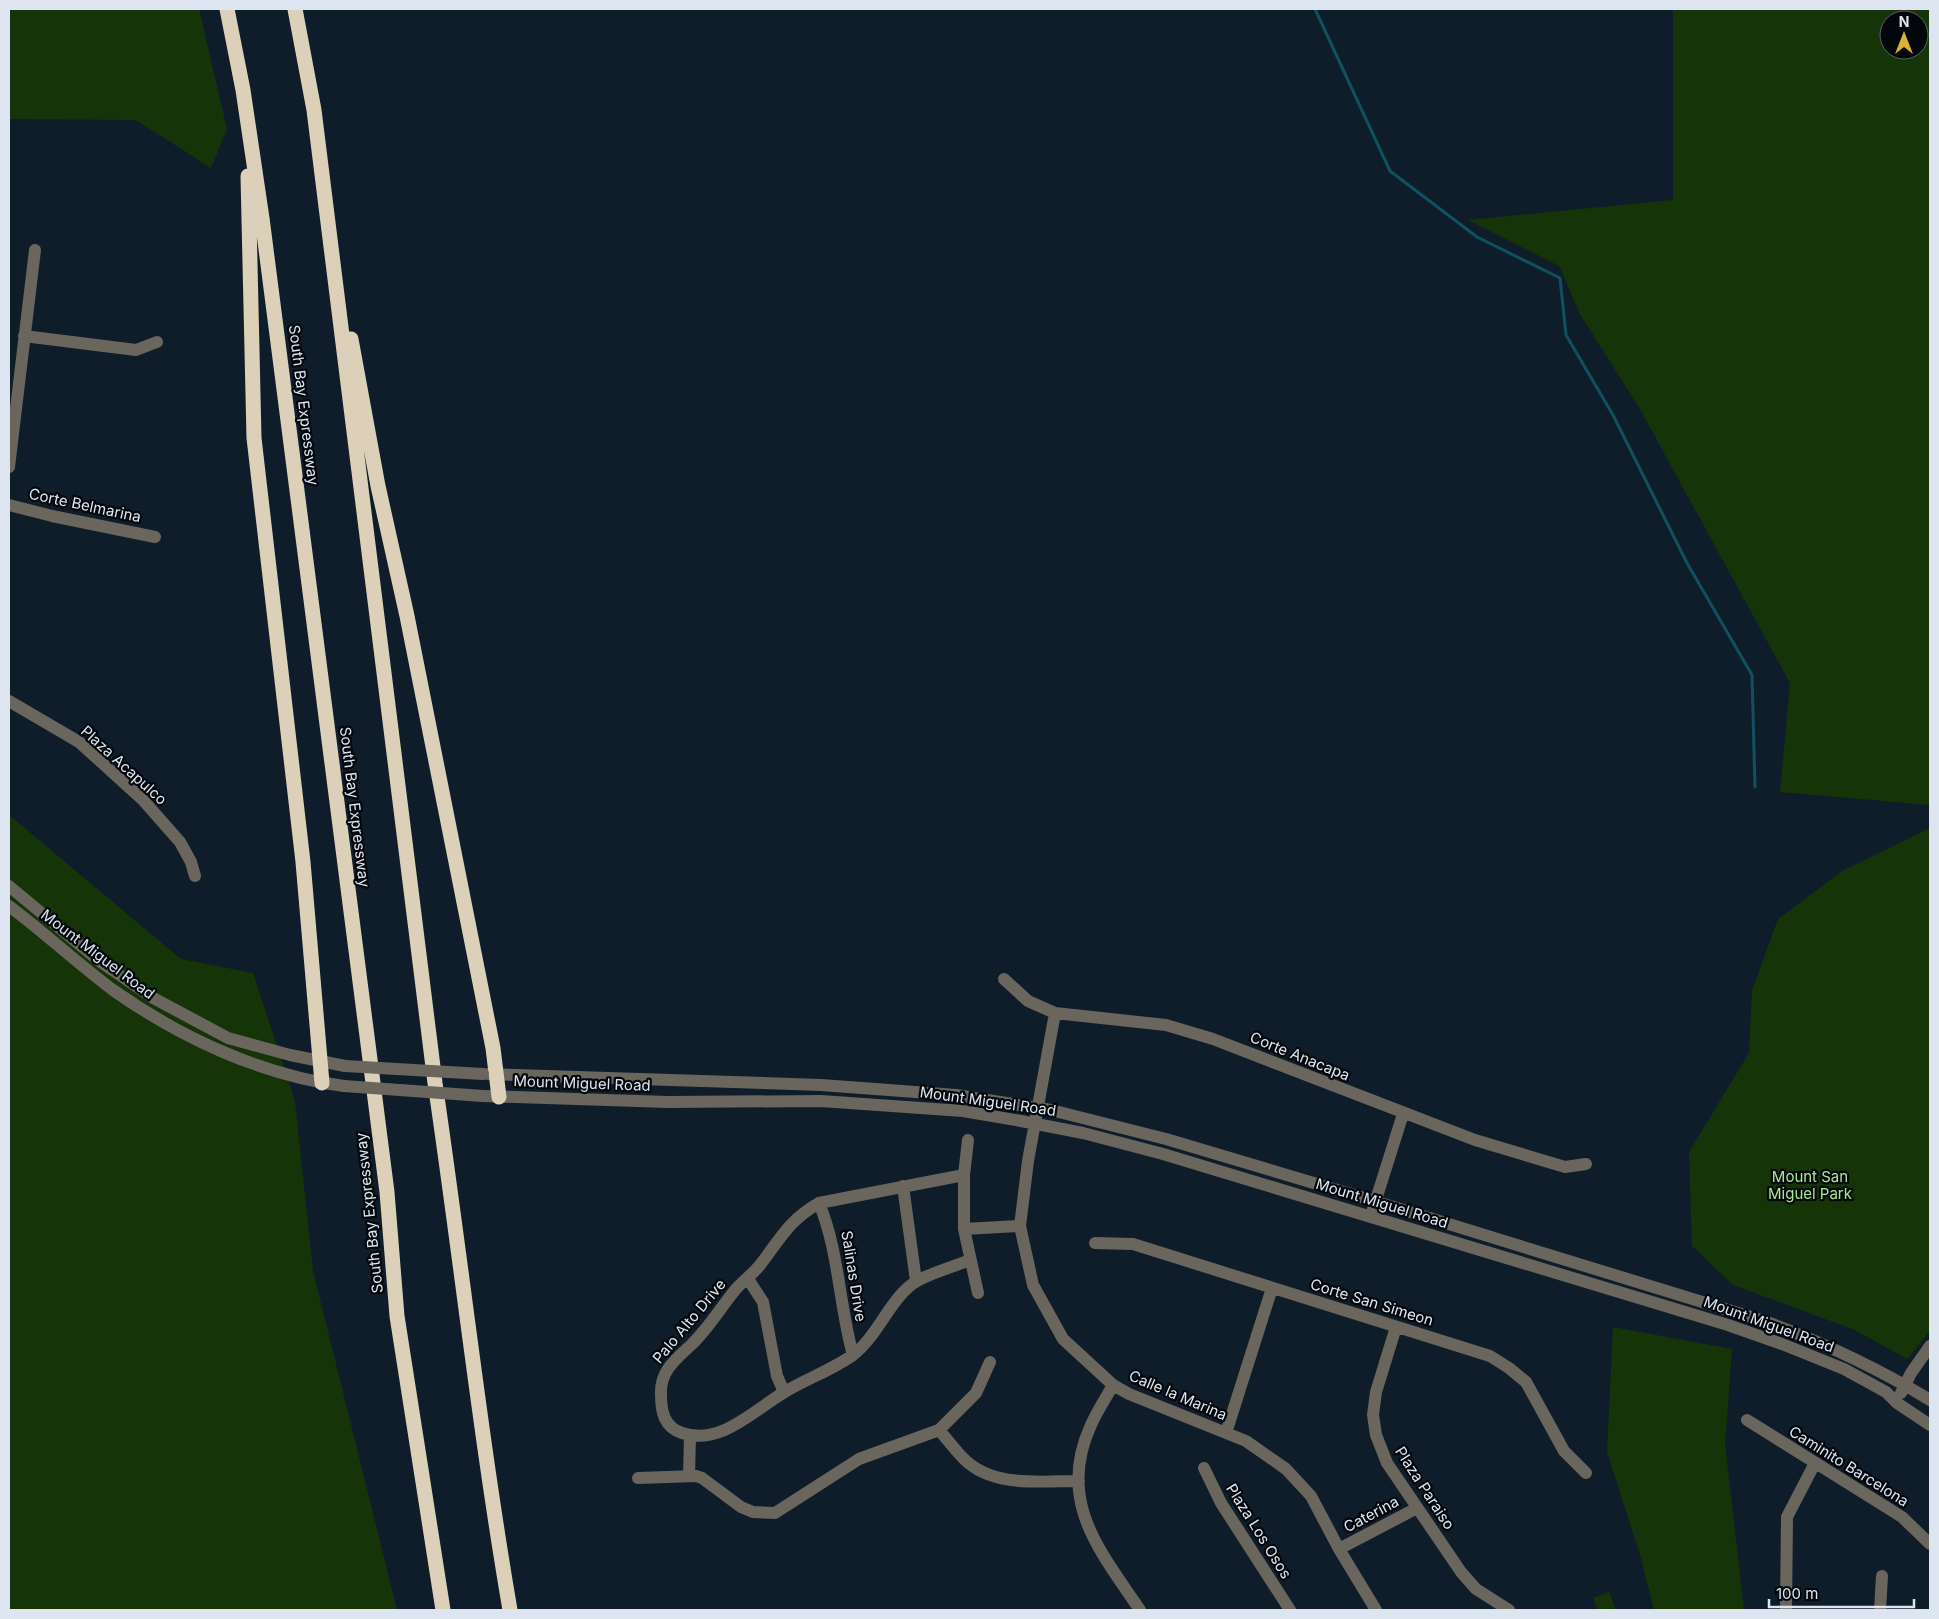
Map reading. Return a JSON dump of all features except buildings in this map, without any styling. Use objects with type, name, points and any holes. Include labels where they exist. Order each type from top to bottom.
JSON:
[{"type":"highway","name":"South Bay Expressway","points":[[227,9],[247,117],[262,218],[386,1183],[397,1316],[443,1610]]},
{"type":"highway","points":[[295,9],[314,110],[434,1076],[457,1236],[488,1483],[510,1610]]},
{"type":"highway","points":[[247,117],[254,438],[302,852],[322,1083]]},
{"type":"highway","points":[[322,182],[378,486],[407,616],[490,1074],[499,1097]]},
{"type":"street","points":[[9,467],[35,250]]},
{"type":"street","points":[[24,336],[136,350],[157,342]]},
{"type":"street","name":"Corte Belmarina","points":[[9,505],[52,516],[155,537]]},
{"type":"street","name":"Plaza Acapulco","points":[[9,701],[79,742],[143,800],[180,842],[191,862],[195,876]]},
{"type":"street","name":"Mount Miguel Road","points":[[9,886],[98,960],[155,999],[228,1038],[320,1062],[345,1066],[490,1074],[821,1085],[956,1095],[1037,1108],[1166,1139],[1764,1321],[1808,1337],[1860,1360],[1930,1400]]},
{"type":"street","name":"Mount Miguel Road","points":[[9,906],[113,989],[167,1024],[208,1045],[252,1064],[322,1083],[499,1097],[668,1102],[821,1101],[963,1111],[1083,1133],[1163,1154],[1728,1325],[1844,1369],[1886,1392],[1897,1403],[1930,1425]]},
{"type":"street","name":"Corte Anacapa","points":[[1004,979],[1028,1000],[1055,1013],[1166,1025],[1213,1039],[1474,1140],[1565,1167],[1586,1164]]},
{"type":"street","name":"Calle la Marina","points":[[1055,1013],[1034,1124],[1020,1226],[1033,1284],[1063,1338],[1113,1385],[1259,1449],[1299,1482],[1311,1496],[1339,1549],[1376,1610]]},
{"type":"street","points":[[1371,1217],[1374,1201],[1403,1114]]},
{"type":"street","points":[[968,1140],[964,1175],[964,1229],[978,1293]]},
{"type":"street","name":"Palo Alto Drive","points":[[964,1175],[819,1203],[800,1214],[787,1227],[766,1258],[748,1279],[740,1285],[698,1338],[666,1369],[662,1380],[661,1401],[664,1419],[673,1430],[690,1435],[707,1436],[724,1431],[784,1392],[853,1355],[872,1336],[904,1292],[916,1281],[970,1260]]},
{"type":"street","points":[[904,1186],[916,1281]]},
{"type":"street","name":"Salinas Drive","points":[[819,1203],[830,1229],[846,1330],[853,1355]]},
{"type":"street","points":[[964,1229],[1020,1226]]},
{"type":"street","name":"Corte San Simeon","points":[[1094,1243],[1133,1244],[1490,1356],[1526,1382],[1564,1451],[1586,1474]]},
{"type":"street","points":[[748,1279],[763,1302],[777,1376],[784,1392]]},
{"type":"street","points":[[1226,1433],[1272,1288]]},
{"type":"street","name":"Plaza Paraiso","points":[[1396,1327],[1376,1392],[1374,1424],[1379,1445],[1387,1463],[1466,1577],[1476,1589],[1509,1610]]},
{"type":"street","points":[[1897,1403],[1904,1385],[1930,1346]]},
{"type":"street","points":[[638,1478],[689,1476],[702,1478],[741,1506],[753,1512],[775,1514],[859,1459],[939,1430],[976,1393],[990,1362]]},
{"type":"street","points":[[1113,1385],[1086,1437],[1081,1454],[1079,1481],[1082,1509],[1091,1535],[1140,1610]]},
{"type":"street","name":"Caminito Barcelona","points":[[1747,1420],[1902,1517],[1930,1544]]},
{"type":"street","points":[[939,1430],[964,1460],[981,1472],[1009,1481],[1079,1481]]},
{"type":"street","points":[[689,1476],[690,1435]]},
{"type":"street","points":[[1786,1610],[1787,1517],[1815,1463]]},
{"type":"street","name":"Plaza Los Osos","points":[[1204,1468],[1220,1503],[1290,1610]]},
{"type":"street","name":"Caterina","points":[[1339,1549],[1417,1508]]},
{"type":"street","points":[[1880,1610],[1882,1576]]},
{"type":"green space","points":[[9,9],[199,9],[227,129],[211,168],[136,120],[9,119]]},
{"type":"green space","points":[[1673,9],[1930,9],[1930,805],[1780,792],[1790,683],[1641,411],[1580,314],[1559,266],[1468,220],[1673,200]]},
{"type":"green space","points":[[9,815],[181,959],[253,973],[295,1101],[313,1271],[397,1610],[9,1610]]},
{"type":"green space","name":"Mount San Miguel Park","points":[[1930,828],[1930,1331],[1907,1359],[1855,1330],[1733,1285],[1692,1246],[1689,1152],[1749,1053],[1752,990],[1778,919],[1842,871]]},
{"type":"green space","points":[[1613,1327],[1732,1349],[1725,1444],[1744,1610],[1654,1610],[1640,1555],[1607,1452]]},
{"type":"green space","points":[[1609,1592],[1616,1610],[1598,1610],[1593,1598]]},
{"type":"waterway","points":[[1315,9],[1390,171],[1477,237],[1560,278],[1566,335],[1613,415],[1687,563],[1752,675],[1755,787]]}]
